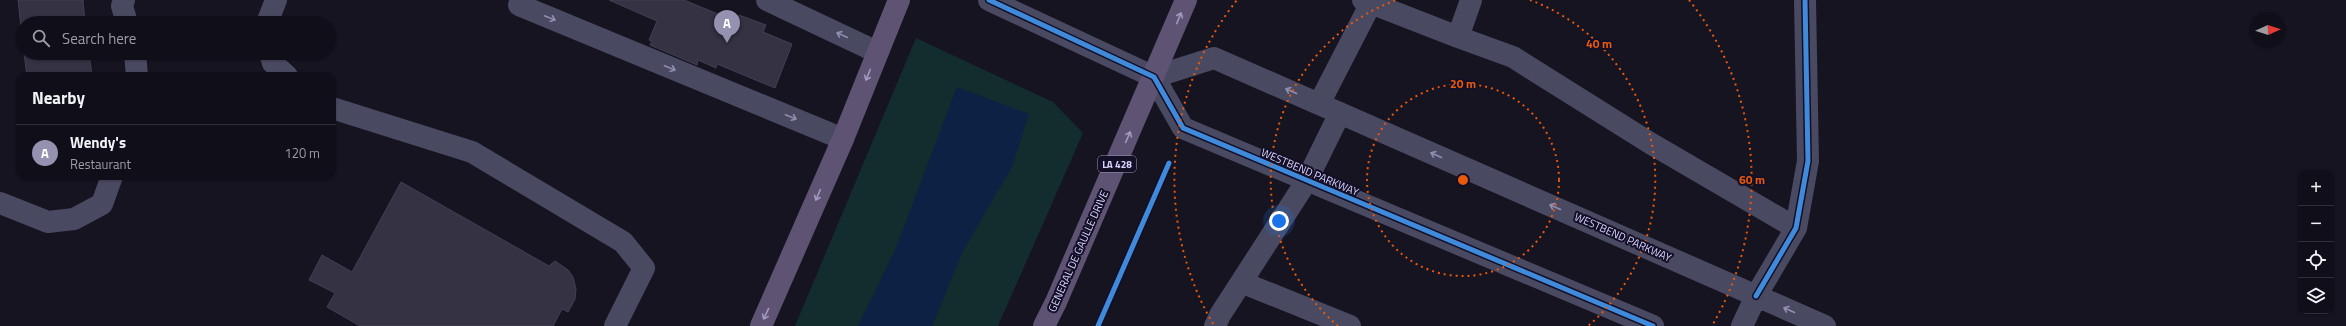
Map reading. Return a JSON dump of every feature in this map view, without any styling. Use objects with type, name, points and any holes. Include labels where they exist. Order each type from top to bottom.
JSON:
[{"type":"main road","points":[[760,326],[842,139],[898,0]]},
{"type":"main road","name":"GENERAL DE GAULLE DRIVE","points":[[1044,326],[1056,302],[1186,0]]},
{"type":"street","points":[[124,0],[122,6],[125,16]]},
{"type":"street","points":[[270,16],[276,0]]},
{"type":"street","points":[[521,0],[519,5],[842,139]]},
{"type":"street","points":[[767,0],[878,52]]},
{"type":"street","points":[[989,0],[1154,77]]},
{"type":"street","points":[[1458,38],[1471,0]]},
{"type":"street","points":[[1742,326],[1756,296],[1796,228],[1808,161],[1805,0]]},
{"type":"street","points":[[1319,104],[1367,2],[1458,38],[1513,57],[1650,143],[1796,228]]},
{"type":"street","name":"WESTBEND PARKWAY","points":[[1653,326],[1306,182],[1183,128],[1154,77],[1214,58],[1825,326]]},
{"type":"street","points":[[136,60],[137,72]]},
{"type":"street","points":[[272,60],[273,63],[283,72]]},
{"type":"street","points":[[336,109],[472,152],[623,242],[644,268],[615,326]]},
{"type":"street","points":[[1215,326],[1241,282],[1306,182],[1340,112]]},
{"type":"street","points":[[0,203],[48,222],[74,219],[102,204],[111,180]]},
{"type":"street","points":[[1241,282],[1350,326]]},
{"type":"street","points":[[1053,326],[1056,302]]},
{"type":"green space","points":[[916,38],[1053,102],[1083,133],[998,326],[795,326]]},
{"type":"water","points":[[957,87],[1029,114],[1012,167],[964,249],[932,326],[858,326],[895,250]]},
{"type":"building","points":[[18,0],[83,0],[84,16],[20,16]]},
{"type":"building","points":[[609,0],[684,0],[737,22],[739,15],[766,25],[763,32],[792,44],[775,88],[717,64],[716,68],[698,60],[697,65],[650,45],[652,41],[649,40],[657,21]]},
{"type":"building","points":[[25,60],[90,60],[91,72],[26,72]]},
{"type":"building","points":[[401,182],[549,266],[555,261],[568,270],[573,277],[576,289],[575,299],[568,312],[562,309],[553,326],[360,326],[327,307],[335,293],[309,280],[322,255],[352,272]]},
{"type":"cycle path","points":[[989,0],[1154,77],[1183,128],[1653,326]]},
{"type":"cycle path","points":[[1756,296],[1796,228],[1808,161],[1805,0]]},
{"type":"cycle path","points":[[1098,326],[1169,163]]},
{"type":"place","name":"Wendy's","points":[[727,43]]}]
